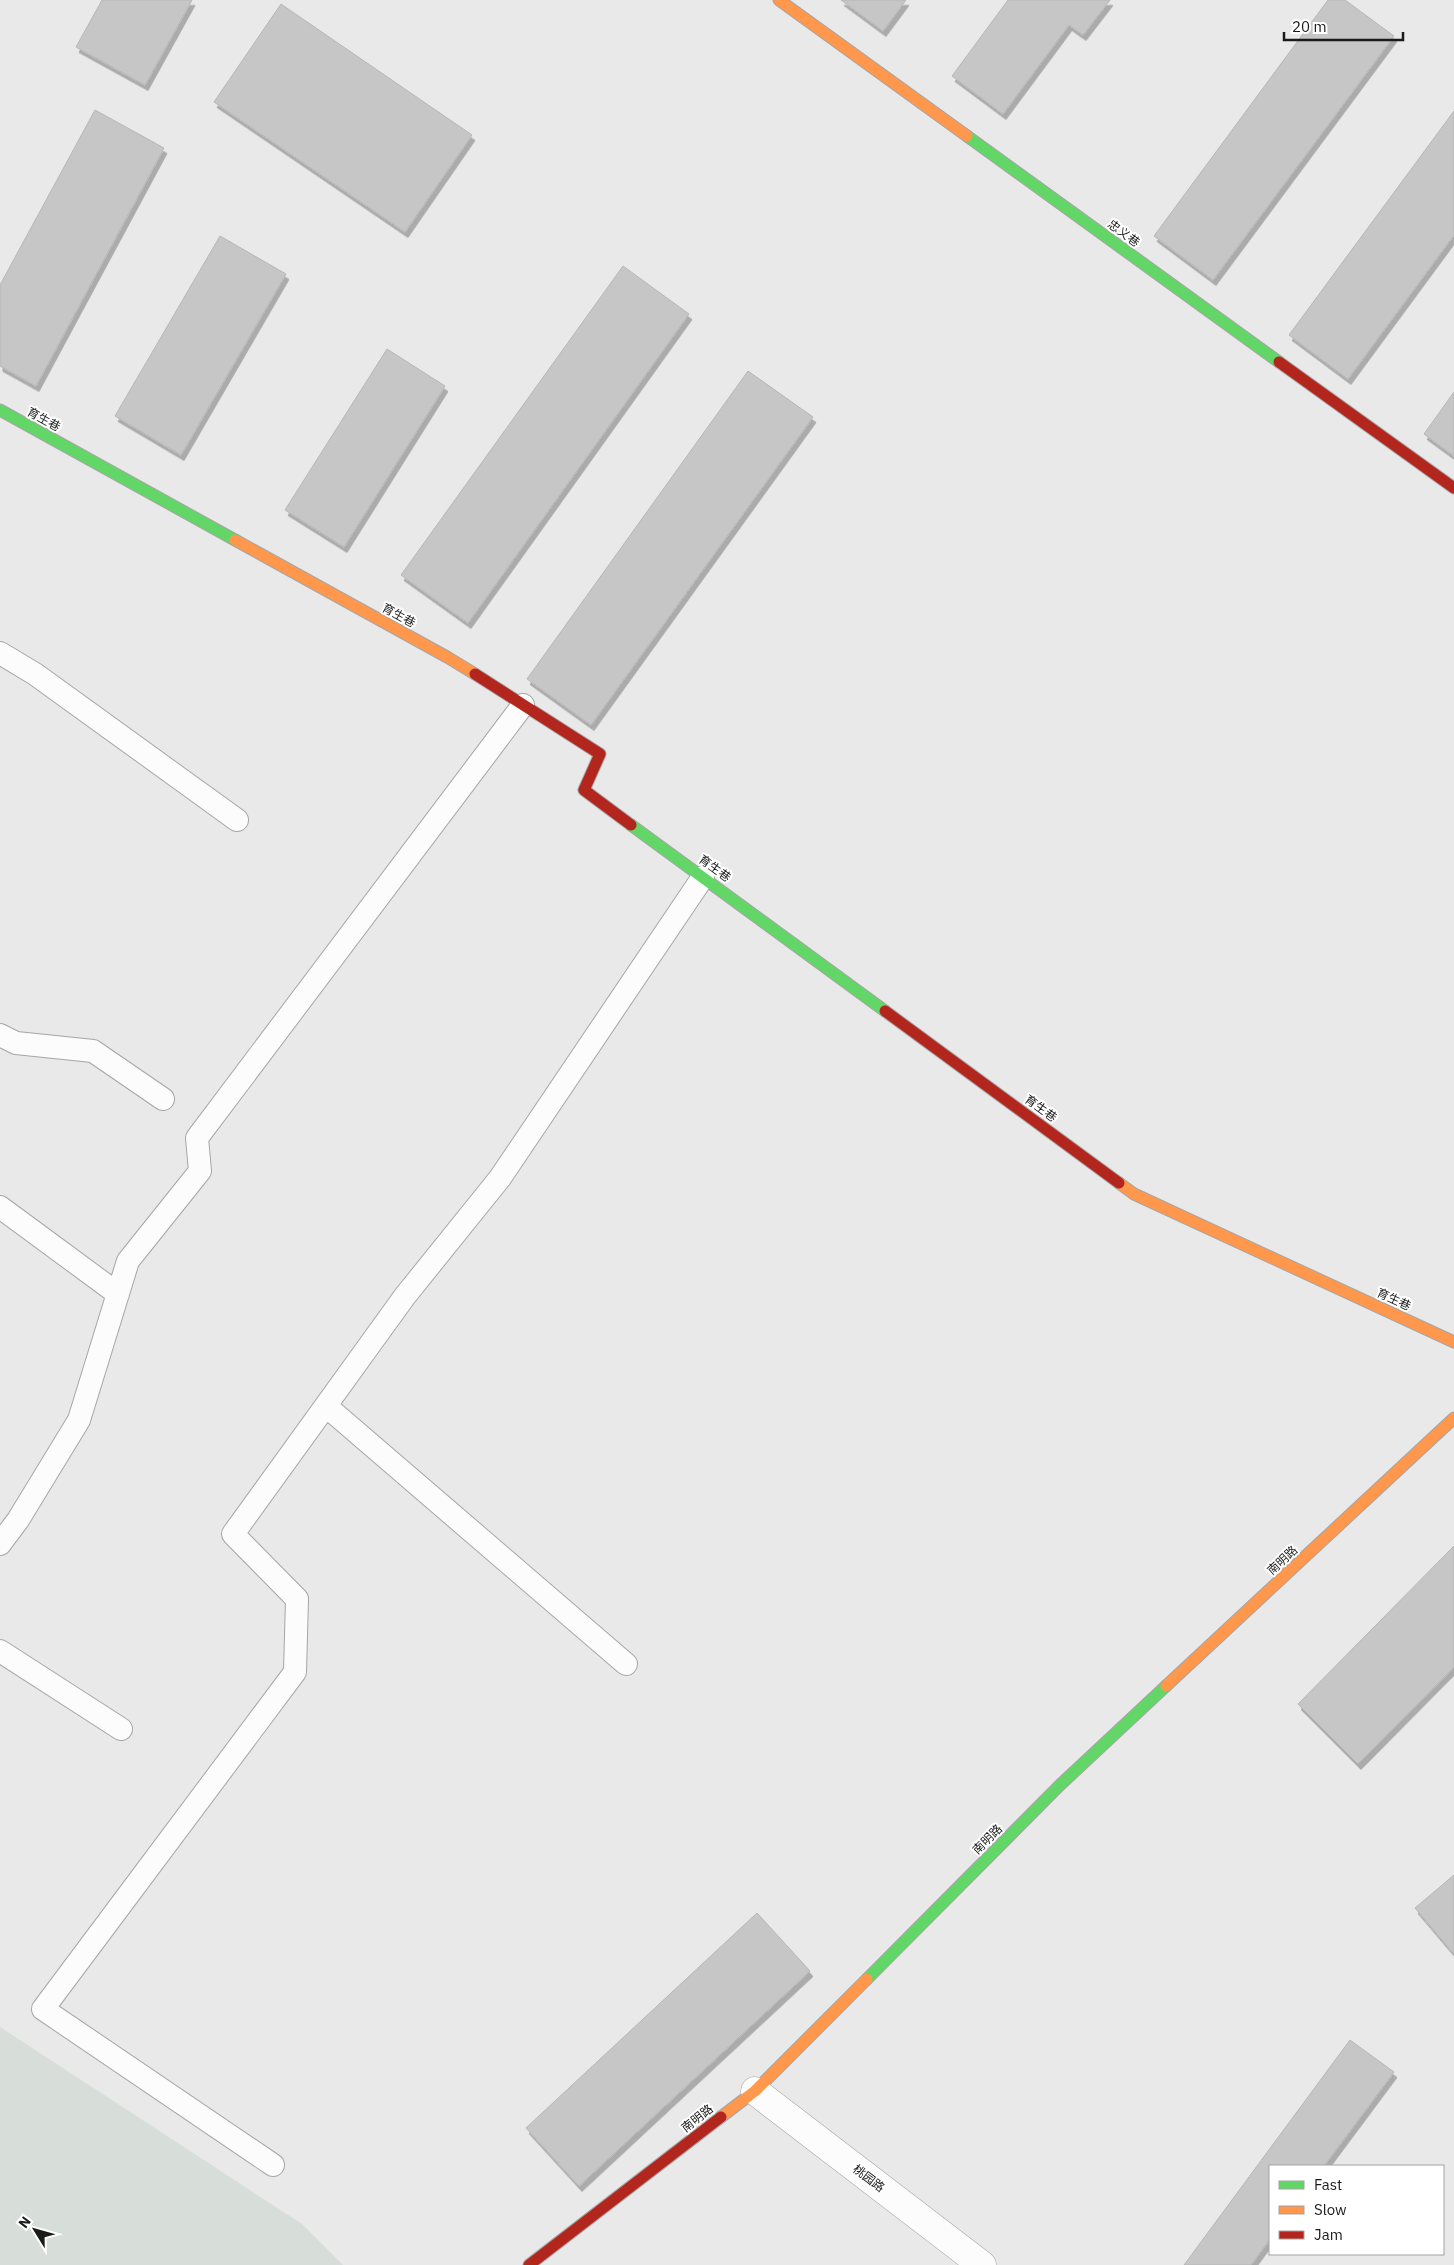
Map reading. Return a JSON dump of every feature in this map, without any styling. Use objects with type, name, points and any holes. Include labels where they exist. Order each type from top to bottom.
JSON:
[{"type":"street","name":"忠义巷","points":[[779,0],[1454,488]]},
{"type":"street","name":"育生巷","points":[[0,410],[447,657],[600,754],[584,790],[1134,1194],[1454,1342]]},
{"type":"street","name":"南明路","points":[[529,2265],[755,2091],[1060,1785],[1454,1418]]},
{"type":"street","name":"桃园路","points":[[755,2091],[982,2265]]},
{"type":"lane","points":[[0,653],[36,674],[237,820]]},
{"type":"lane","points":[[0,1544],[18,1520],[79,1420],[128,1261],[200,1171],[197,1138],[522,705]]},
{"type":"lane","points":[[273,2165],[43,2009],[295,1672],[297,1599],[233,1534],[405,1296],[500,1178],[703,877]]},
{"type":"lane","points":[[0,1035],[16,1043],[93,1051],[163,1099]]},
{"type":"lane","points":[[0,1207],[118,1294]]},
{"type":"lane","points":[[326,1406],[626,1664]]},
{"type":"lane","points":[[0,1651],[121,1729]]},
{"type":"shaded area","points":[[0,2027],[302,2224],[343,2265],[0,2265]]},
{"type":"building","points":[[102,0],[192,0],[145,85],[76,47]]},
{"type":"building","points":[[841,0],[906,0],[883,31]]},
{"type":"building","points":[[1008,0],[1110,0],[1083,35],[1069,25],[1003,114],[952,76]]},
{"type":"building","points":[[1328,0],[1345,0],[1394,36],[1213,280],[1154,236]]},
{"type":"building","points":[[281,4],[472,135],[405,232],[214,102]]},
{"type":"building","points":[[95,110],[164,148],[36,386],[0,366],[0,285]]},
{"type":"building","points":[[1454,111],[1454,235],[1348,379],[1289,335]]},
{"type":"building","points":[[220,236],[286,274],[181,455],[115,416]]},
{"type":"building","points":[[623,266],[689,314],[468,623],[401,575]]},
{"type":"building","points":[[387,349],[445,386],[344,547],[285,510]]},
{"type":"building","points":[[748,371],[813,417],[591,725],[527,679]]},
{"type":"building","points":[[1454,392],[1454,456],[1424,434]]},
{"type":"building","points":[[1454,1546],[1454,1667],[1358,1764],[1298,1704]]},
{"type":"building","points":[[1454,1875],[1454,1954],[1415,1908]]},
{"type":"building","points":[[757,1913],[810,1971],[579,2186],[526,2128]]},
{"type":"building","points":[[1350,2040],[1394,2072],[1325,2165],[1269,2165],[1269,2240],[1251,2265],[1184,2265]]},
{"type":"traffic: fast","points":[[967,136],[1279,362]]},
{"type":"traffic: fast","points":[[0,410],[235,540]]},
{"type":"traffic: fast","points":[[631,825],[885,1011]]},
{"type":"traffic: fast","points":[[867,1979],[1060,1785],[1166,1686]]},
{"type":"traffic: slow","points":[[779,0],[967,136]]},
{"type":"traffic: slow","points":[[235,540],[475,674]]},
{"type":"traffic: slow","points":[[1119,1183],[1134,1194],[1454,1342]]},
{"type":"traffic: slow","points":[[1166,1686],[1454,1418]]},
{"type":"traffic: slow","points":[[721,2117],[755,2091],[867,1979]]},
{"type":"traffic: jam","points":[[1279,362],[1454,488]]},
{"type":"traffic: jam","points":[[475,674],[600,754],[584,790],[631,825]]},
{"type":"traffic: jam","points":[[885,1011],[1119,1183]]},
{"type":"traffic: jam","points":[[529,2265],[721,2117]]}]
